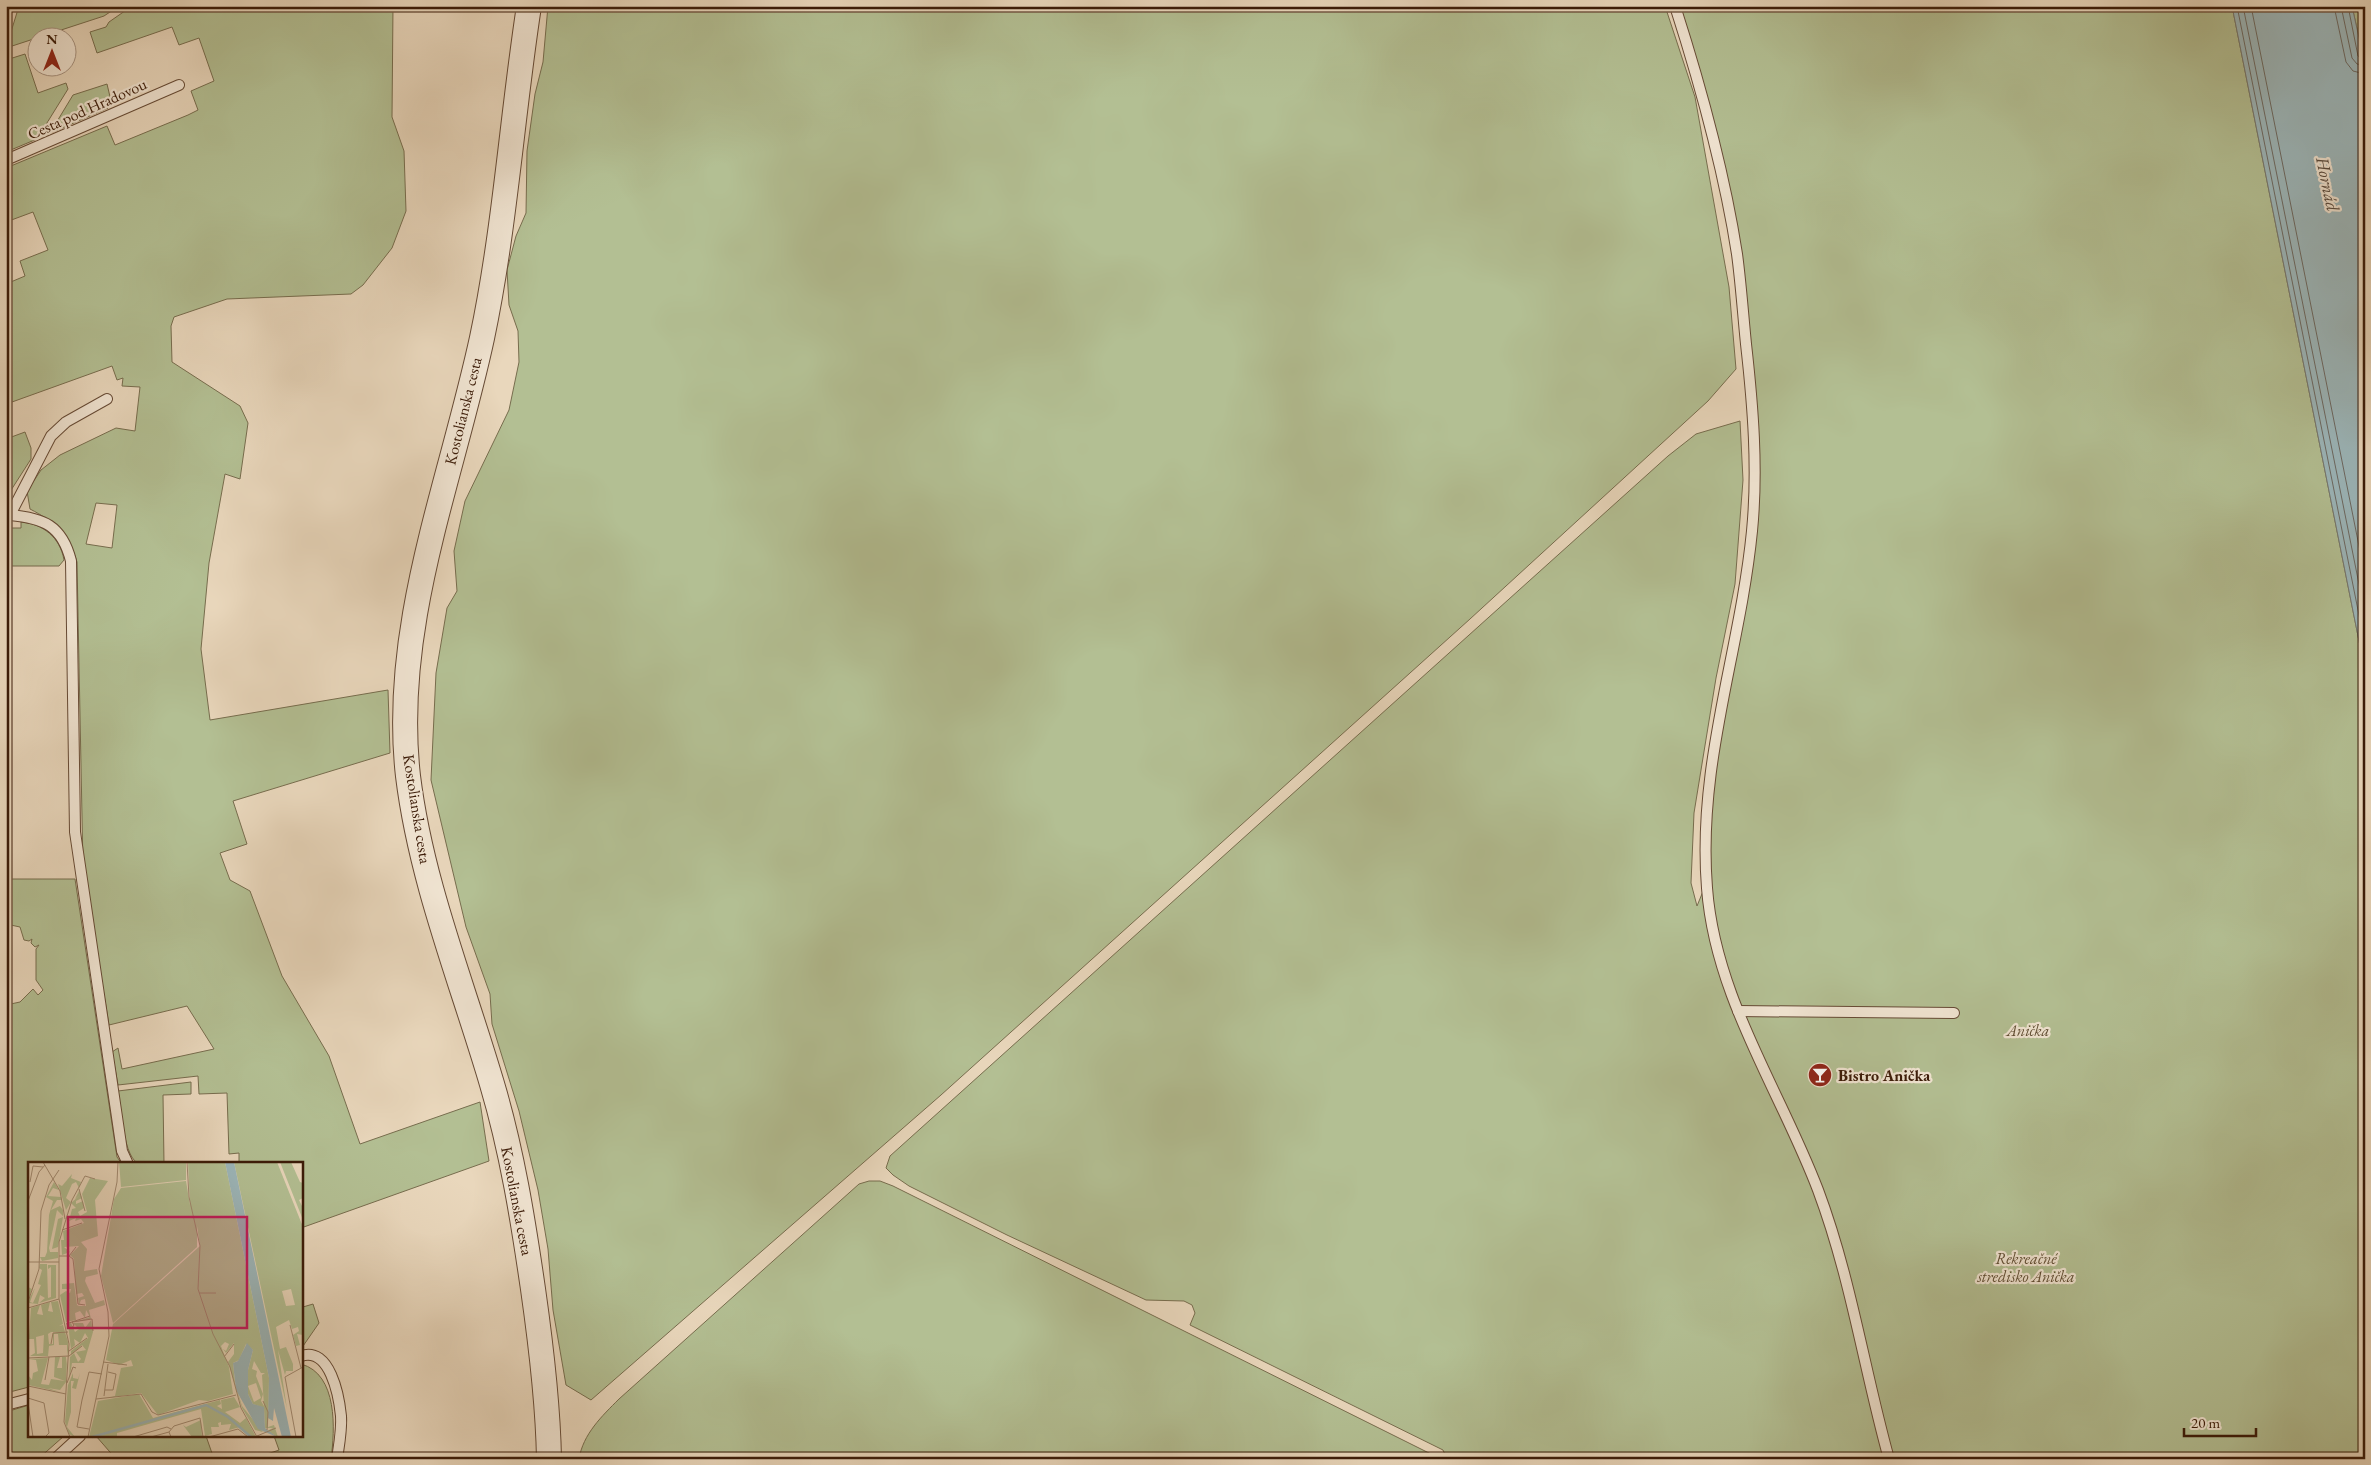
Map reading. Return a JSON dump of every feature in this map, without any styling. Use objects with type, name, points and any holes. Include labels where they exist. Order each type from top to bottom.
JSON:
[{"type":"street","name":"Kostolianska cesta","points":[[529,6],[483,335],[420,589],[406,684],[406,725],[408,774],[418,834],[449,950],[494,1089],[514,1173],[542,1358],[549,1459]]},
{"type":"lane","points":[[1675,6],[1716,148],[1733,235],[1756,469],[1752,536],[1716,728],[1707,796],[1705,831],[1706,884],[1711,929],[1716,950],[1738,1011],[1810,1170],[1839,1250],[1889,1459]]},
{"type":"lane","name":"Cesta pod Hradovou","points":[[6,160],[179,85]]},
{"type":"lane","points":[[107,399],[66,422],[51,436],[8,515],[33,517],[44,521],[63,541],[71,561],[75,832],[122,1152],[127,1162]]},
{"type":"lane","points":[[1738,1011],[1954,1012]]},
{"type":"lane","points":[[302,1356],[315,1355],[324,1361],[330,1370],[341,1413],[337,1459]]},
{"type":"lane","points":[[6,1405],[28,1398]]},
{"type":"lane","points":[[55,1459],[78,1438]]},
{"type":"green space","points":[[19,6],[119,6],[104,16],[67,28],[28,28],[28,41],[6,48]]},
{"type":"green space","points":[[132,6],[393,6],[392,117],[404,151],[406,211],[392,248],[363,285],[351,294],[227,299],[174,317],[171,326],[172,362],[240,406],[248,423],[240,479],[225,474],[209,563],[201,649],[210,720],[388,690],[390,753],[233,801],[247,844],[220,853],[230,880],[250,891],[282,976],[329,1056],[360,1144],[480,1102],[489,1161],[302,1228],[302,1162],[239,1162],[239,1153],[229,1154],[227,1093],[199,1094],[198,1076],[118,1085],[112,1052],[118,1048],[122,1069],[214,1049],[187,1006],[109,1025],[83,867],[77,562],[70,544],[60,530],[47,519],[30,509],[27,491],[41,470],[60,455],[116,428],[135,431],[140,387],[122,386],[123,378],[117,380],[112,366],[12,402],[6,387],[6,284],[25,276],[20,261],[48,250],[33,212],[6,222],[6,168],[107,126],[115,145],[188,115],[198,110],[191,91],[214,81],[199,38],[179,45],[172,27],[97,53],[90,32],[106,27],[109,22]],"holes":[[[96,503],[117,505],[112,548],[86,544]]]},
{"type":"green space","points":[[548,6],[1665,6],[1695,97],[1729,287],[1736,369],[1708,401],[1470,619],[941,1095],[591,1400],[566,1385],[553,1310],[548,1249],[538,1190],[519,1111],[492,1024],[490,994],[466,927],[431,780],[436,673],[447,608],[457,591],[454,551],[465,501],[509,410],[519,362],[518,331],[509,305],[507,270],[516,236],[526,213],[527,151],[535,94],[543,62]]},
{"type":"green space","name":"Anička","points":[[1675,6],[2232,6],[2365,671],[2365,1459],[1447,1459],[1443,1450],[1190,1325],[1195,1313],[1192,1305],[1184,1301],[1146,1300],[1007,1235],[909,1186],[886,1168],[890,1156],[1668,456],[1696,434],[1740,421],[1743,480],[1735,584],[1716,678],[1694,813],[1691,883],[1697,906],[1706,884],[1705,831],[1754,505],[1737,255],[1716,148]]},
{"type":"green space","points":[[2352,6],[2365,6],[2365,65]]},
{"type":"green space","points":[[25,54],[28,63],[28,78],[33,78],[38,93],[66,83],[68,89],[37,139],[6,152],[6,60]]},
{"type":"green space","points":[[107,84],[111,101],[108,108],[53,132],[53,128],[73,95]]},
{"type":"green space","points":[[25,432],[31,448],[31,459],[6,498],[6,439]]},
{"type":"green space","points":[[21,522],[43,529],[54,538],[59,545],[64,560],[59,566],[6,566],[6,528],[21,528]]},
{"type":"green space","points":[[6,879],[75,879],[117,1157],[121,1162],[28,1162],[28,1387],[6,1393],[6,1005],[20,1002],[33,989],[38,995],[43,990],[36,980],[36,949],[39,945],[35,947],[31,943],[32,939],[29,941],[24,940],[20,927],[6,924]]},
{"type":"green space","points":[[191,1082],[191,1094],[163,1095],[164,1162],[137,1162],[134,1160],[126,1143],[118,1091]]},
{"type":"green space","points":[[869,1181],[880,1181],[893,1186],[1441,1459],[579,1459],[589,1434],[619,1399],[859,1184]]},
{"type":"green space","points":[[313,1304],[319,1323],[302,1348],[302,1305],[303,1307]]},
{"type":"green space","points":[[302,1364],[313,1370],[322,1379],[328,1391],[333,1419],[331,1459],[253,1459],[279,1450],[275,1438],[302,1438]]},
{"type":"green space","points":[[28,1405],[28,1438],[62,1438],[38,1459],[6,1459],[6,1412]]},
{"type":"green space","points":[[98,1438],[207,1438],[214,1459],[116,1459]]},
{"type":"water","name":"Hornád","points":[[2232,6],[2352,6],[2365,65],[2365,671]]},
{"type":"place","name":"Bistro Anička","points":[[1820,1075]]},
{"type":"park label","name":"Rekreačné stredisko Anička","points":[[2026,1267]]}]
